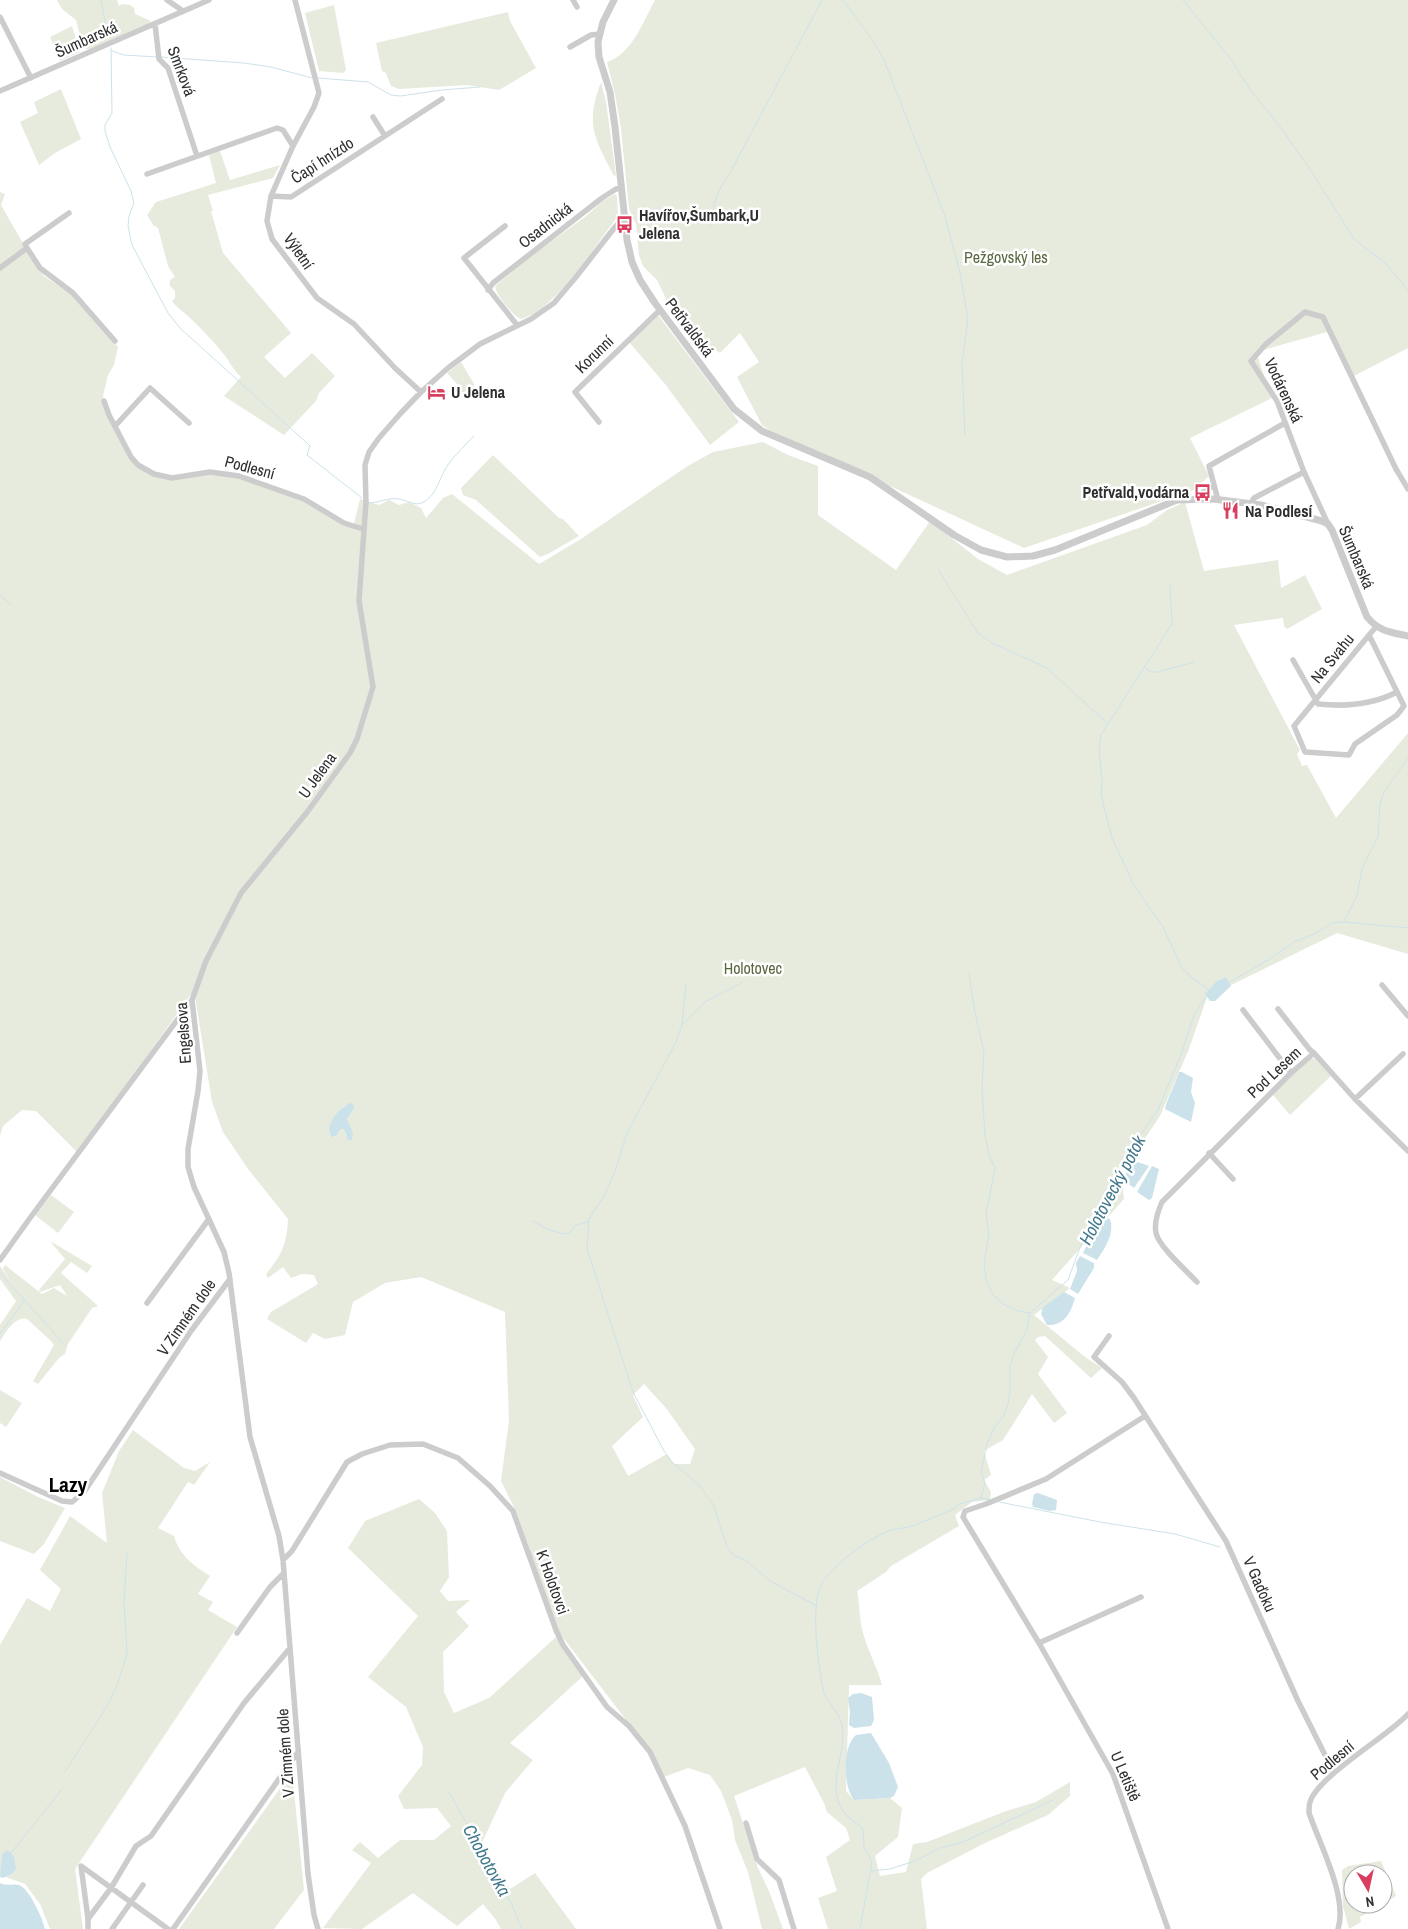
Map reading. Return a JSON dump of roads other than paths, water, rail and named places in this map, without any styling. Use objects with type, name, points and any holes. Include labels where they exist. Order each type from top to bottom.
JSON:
[{"type":"street","points":[[167,0],[183,11]]},
{"type":"street","name":"Šumbarská","points":[[0,91],[209,0]]},
{"type":"street","name":"Výletní","points":[[295,0],[319,93],[270,196],[268,222],[272,238],[312,294],[320,302],[354,324],[395,368],[421,392]]},
{"type":"street","points":[[573,0],[577,8]]},
{"type":"street","name":"Petřvaldská","points":[[614,0],[598,42],[600,57],[610,92],[624,218],[632,262],[640,280],[660,310],[734,409],[744,418],[762,431],[870,477],[954,536],[981,550],[1008,556],[1033,556],[1055,550],[1177,500]]},
{"type":"street","points":[[0,17],[32,78]]},
{"type":"street","name":"Smrková","points":[[155,24],[159,60],[168,68],[197,156]]},
{"type":"street","points":[[570,47],[590,35],[600,34]]},
{"type":"street","name":"Čapí hnízdo","points":[[270,196],[291,197],[442,100]]},
{"type":"street","points":[[373,117],[385,136]]},
{"type":"street","points":[[148,174],[277,128],[283,130],[293,146]]},
{"type":"street","name":"Osadnická","points":[[488,290],[493,283],[602,198],[616,189],[622,188]]},
{"type":"street","points":[[69,213],[25,244],[40,268],[73,293],[115,341]]},
{"type":"street","name":"U Jelena","points":[[308,811],[350,753],[357,739],[372,694],[373,681],[360,601],[366,502],[365,465],[369,452],[379,438],[421,392],[448,368],[480,344],[544,311],[554,303],[624,218]]},
{"type":"street","name":"Osadnická","points":[[505,226],[464,258],[517,325]]},
{"type":"street","points":[[0,268],[27,248]]},
{"type":"street","name":"Korunní","points":[[599,422],[575,392],[660,310]]},
{"type":"street","name":"Vodárenská","points":[[1328,524],[1304,472],[1276,401],[1252,360],[1266,344],[1305,312],[1323,317],[1396,469],[1408,488]]},
{"type":"street","points":[[115,426],[150,388],[189,423]]},
{"type":"street","name":"Podlesní","points":[[104,401],[108,415],[131,457],[138,465],[154,474],[172,478],[210,472],[239,476],[304,499],[344,523],[363,529]]},
{"type":"street","points":[[1218,500],[1209,466],[1285,423]]},
{"type":"street","points":[[1251,503],[1254,498],[1304,472]]},
{"type":"street","points":[[1198,500],[1204,492],[1214,485]]},
{"type":"street","name":"Šumbarská","points":[[1177,500],[1218,500],[1251,503],[1328,524],[1367,618],[1376,627]]},
{"type":"street","points":[[1376,627],[1408,636]]},
{"type":"street","name":"Na Svahu","points":[[1369,635],[1404,706],[1397,714],[1355,744],[1349,755],[1306,752],[1294,726],[1316,700],[1369,635],[1376,627]]},
{"type":"street","name":"Na Svahu","points":[[1293,660],[1318,704],[1341,706],[1381,700],[1397,692]]},
{"type":"street","name":"Engelsova","points":[[230,1279],[224,1252],[194,1187],[188,1167],[188,1149],[200,1072],[192,1000],[206,961],[241,893],[308,811]]},
{"type":"street","points":[[1382,985],[1408,1016]]},
{"type":"street","points":[[0,1260],[192,1000]]},
{"type":"street","points":[[1278,1009],[1314,1053]]},
{"type":"street","points":[[1243,1010],[1291,1073]]},
{"type":"street","name":"Pod Lesem","points":[[1197,1282],[1156,1235],[1158,1209],[1166,1196],[1209,1153],[1314,1053],[1355,1099],[1408,1151]]},
{"type":"street","points":[[1355,1099],[1403,1054]]},
{"type":"street","points":[[1209,1153],[1233,1179]]},
{"type":"street","points":[[147,1304],[209,1219]]},
{"type":"street","name":"V Zimném dole","points":[[0,1473],[62,1501],[72,1502],[84,1492],[192,1331],[230,1279]]},
{"type":"street","name":"V Zimném dole","points":[[230,1279],[250,1437],[279,1536],[309,1882],[318,1929]]},
{"type":"street","name":"V Gaďoku","points":[[1110,1336],[1094,1357],[1122,1382],[1226,1541],[1298,1701],[1334,1773]]},
{"type":"street","name":"U Letiště","points":[[1145,1416],[1046,1479],[965,1511],[962,1517],[1039,1642],[1113,1774],[1168,1929]]},
{"type":"street","name":"K Holotovci","points":[[282,1560],[292,1551],[347,1462],[362,1454],[390,1445],[407,1444],[423,1444],[458,1458],[490,1486],[513,1511],[563,1645],[607,1707],[630,1726],[650,1752],[685,1826],[720,1929]]},
{"type":"street","points":[[236,1633],[270,1587],[283,1574]]},
{"type":"street","points":[[1039,1642],[1141,1597]]},
{"type":"street","points":[[88,1919],[111,1888],[136,1846],[151,1836],[244,1703],[290,1648]]},
{"type":"street","name":"Podlesní","points":[[1338,1929],[1340,1913],[1337,1891],[1309,1813],[1309,1802],[1334,1773],[1407,1718]]},
{"type":"street","points":[[173,1929],[298,1752]]},
{"type":"street","points":[[746,1823],[757,1859],[779,1880],[794,1929]]},
{"type":"street","points":[[88,1929],[81,1866],[168,1929]]},
{"type":"street","points":[[112,1929],[143,1885]]},
{"type":"water","points":[[1226,977],[1231,986],[1215,1001],[1210,1001],[1205,994],[1217,981]]},
{"type":"water","points":[[1179,1072],[1193,1078],[1191,1092],[1195,1103],[1191,1122],[1165,1109]]},
{"type":"water","points":[[350,1103],[353,1104],[354,1109],[347,1119],[353,1133],[352,1140],[348,1140],[344,1129],[341,1129],[336,1136],[332,1137],[329,1133],[331,1123],[337,1113]]},
{"type":"water","points":[[1135,1161],[1149,1166],[1134,1188],[1125,1181],[1124,1176]]},
{"type":"water","points":[[1152,1166],[1159,1169],[1152,1198],[1149,1200],[1137,1192]]},
{"type":"water","points":[[1100,1217],[1110,1219],[1111,1230],[1106,1245],[1097,1260],[1083,1253]]},
{"type":"water","points":[[1080,1256],[1094,1263],[1094,1268],[1078,1294],[1070,1289],[1077,1271],[1076,1263]]},
{"type":"water","points":[[1064,1292],[1075,1298],[1069,1313],[1062,1321],[1053,1325],[1047,1325],[1041,1314],[1043,1307]]},
{"type":"water","points":[[1038,1493],[1057,1500],[1056,1510],[1050,1511],[1033,1507],[1034,1494]]},
{"type":"water","points":[[861,1693],[872,1697],[874,1720],[871,1726],[854,1728],[849,1725],[848,1698],[853,1694]]},
{"type":"water","points":[[871,1733],[889,1763],[898,1787],[894,1796],[890,1798],[854,1800],[850,1794],[846,1776],[848,1748],[856,1735]]},
{"type":"water","points":[[8,1850],[14,1856],[16,1869],[13,1873],[3,1878],[0,1877],[2,1854]]},
{"type":"water","points":[[0,1883],[23,1887],[35,1904],[45,1929],[0,1929]]},
{"type":"waterway","points":[[101,0],[108,37]]},
{"type":"waterway","points":[[710,227],[714,204],[722,185],[822,0]]},
{"type":"waterway","points":[[843,0],[872,39],[884,60],[945,216],[960,273],[968,319],[962,364],[965,435]]},
{"type":"waterway","points":[[1183,0],[1230,58],[1252,92],[1282,129],[1354,239],[1385,263],[1408,290]]},
{"type":"waterway","points":[[111,48],[112,113],[105,125],[105,131],[110,147],[131,191],[134,203],[129,216],[128,226],[132,245],[168,313],[180,328],[310,446],[307,455],[362,498]]},
{"type":"waterway","points":[[112,51],[124,55],[157,57]]},
{"type":"waterway","points":[[161,57],[244,63],[271,67],[312,78]]},
{"type":"waterway","points":[[318,78],[368,82],[391,95],[400,96],[480,87]]},
{"type":"waterway","points":[[369,503],[388,499],[422,503],[432,495],[446,467],[474,436]]},
{"type":"waterway","points":[[939,571],[978,633],[992,643],[1047,668],[1107,723]]},
{"type":"waterway","name":"Holotovecký potok","points":[[1170,584],[1172,624],[1101,735],[1099,750],[1102,779],[1101,795],[1112,838],[1134,885],[1163,927],[1182,968],[1209,990]]},
{"type":"waterway","points":[[0,595],[12,605]]},
{"type":"waterway","points":[[1145,668],[1151,672],[1158,672],[1194,662]]},
{"type":"waterway","points":[[1344,921],[1357,896],[1362,868],[1378,837],[1380,805],[1384,792],[1408,758]]},
{"type":"waterway","points":[[1228,983],[1268,960],[1294,942],[1314,934],[1332,923],[1344,922],[1408,928]]},
{"type":"waterway","points":[[969,974],[975,1013],[984,1051],[982,1089],[985,1135],[989,1155],[995,1168],[986,1214],[989,1234],[984,1263],[986,1279],[993,1295],[1003,1304],[1018,1311],[1029,1313]]},
{"type":"waterway","points":[[683,1024],[705,1002],[743,982]]},
{"type":"waterway","points":[[686,984],[682,1025],[676,1042],[627,1133],[614,1174],[605,1194],[589,1219],[587,1247],[633,1392],[664,1451],[672,1462],[699,1485],[713,1504],[727,1547],[733,1555],[747,1561],[770,1581],[817,1606]]},
{"type":"waterway","name":"Holotovecký potok","points":[[860,1929],[872,1862],[864,1847],[863,1829],[848,1817],[841,1808],[837,1798],[836,1778],[843,1736],[841,1721],[824,1694],[821,1679],[817,1652],[816,1623],[817,1597],[820,1587],[839,1563],[878,1536],[892,1530],[912,1526],[954,1509],[959,1504],[981,1498],[985,1483],[981,1472],[987,1444],[994,1428],[1004,1415],[1008,1404],[1010,1366],[1013,1356],[1027,1330],[1030,1313],[1068,1280],[1085,1234],[1104,1202],[1130,1150],[1158,1110],[1181,1055],[1194,1015],[1206,997]]},
{"type":"waterway","points":[[533,1221],[549,1230],[564,1234],[569,1233],[576,1225],[588,1222]]},
{"type":"waterway","points":[[0,1273],[63,1343]]},
{"type":"waterway","points":[[0,1334],[24,1301]]},
{"type":"waterway","points":[[981,1498],[990,1500]]},
{"type":"waterway","points":[[999,1502],[1100,1522],[1175,1534],[1220,1547]]},
{"type":"waterway","points":[[65,1772],[107,1706],[117,1686],[127,1654],[124,1602],[127,1552]]},
{"type":"waterway","points":[[11,1853],[63,1788]]},
{"type":"waterway","name":"Chobotovka","points":[[449,1792],[511,1903],[522,1929]]},
{"type":"waterway","points":[[871,1871],[890,1869],[915,1861],[940,1848],[963,1842],[1053,1800]]},
{"type":"place","name":"Havířov,Šumbark,U Jelena","points":[[625,224]]},
{"type":"place","name":"U Jelena","points":[[437,392]]},
{"type":"place","name":"Petřvald,vodárna","points":[[1203,492]]},
{"type":"place","name":"Na Podlesí","points":[[1231,511]]},
{"type":"district","name":"Lazy","points":[[68,1484]]},
{"type":"park label","name":"Pežgovský les","points":[[1006,257]]},
{"type":"park label","name":"Holotovec","points":[[753,968]]}]
